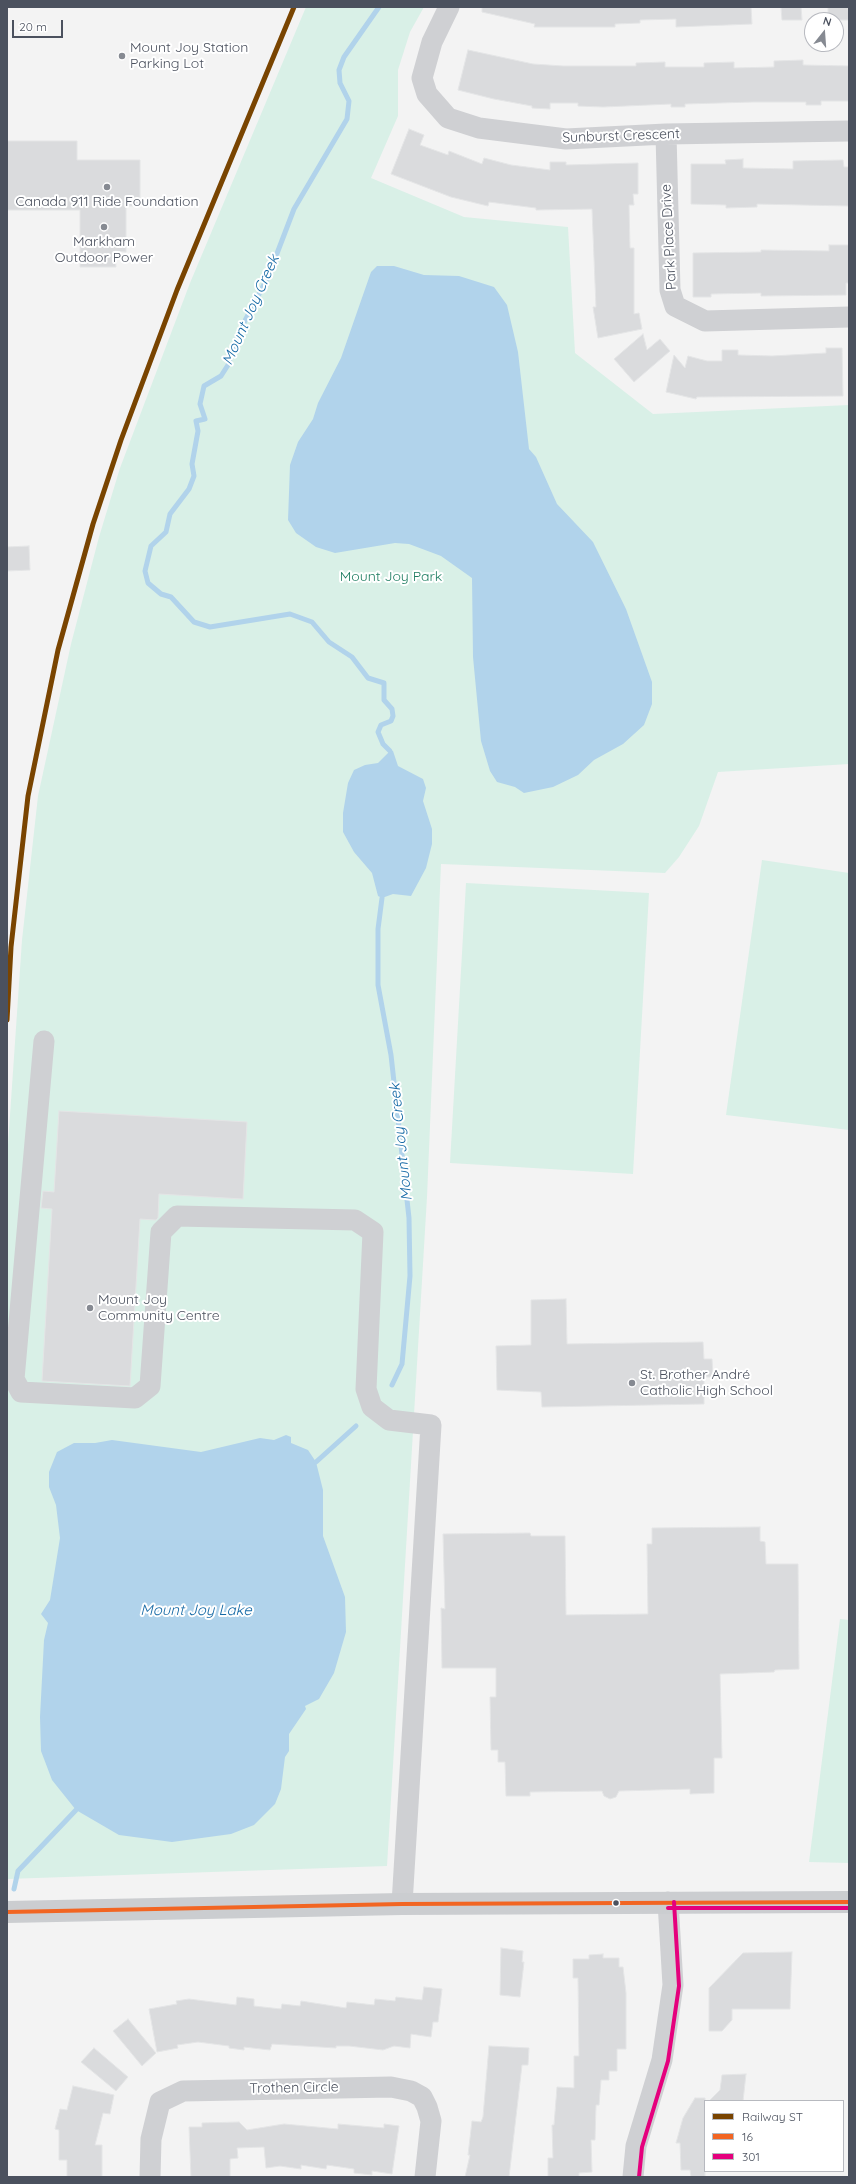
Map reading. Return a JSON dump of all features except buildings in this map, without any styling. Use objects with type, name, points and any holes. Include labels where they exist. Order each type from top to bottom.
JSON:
[{"type":"main road","points":[[7,1912],[402,1904],[849,1902]]},
{"type":"street","name":"Sunburst Crescent","points":[[449,7],[432,42],[422,78],[427,94],[448,118],[479,128],[566,139],[666,134],[849,131]]},
{"type":"street","name":"Park Place Drive","points":[[666,134],[670,290],[675,306],[705,321],[849,317]]},
{"type":"street","points":[[44,1041],[14,1378],[21,1392],[135,1398],[150,1386],[161,1232],[177,1216],[356,1220],[373,1232],[366,1389],[372,1407],[389,1420],[430,1425],[402,1904]]},
{"type":"street","points":[[633,2177],[636,2146],[662,2060],[673,1985],[668,1902]]},
{"type":"street","name":"Trothen Circle","points":[[150,2177],[151,2139],[160,2102],[183,2091],[384,2087],[411,2091],[422,2097],[427,2107],[430,2121],[425,2177]]},
{"type":"green space","name":"Mount Joy Park","points":[[306,7],[424,7],[410,32],[398,70],[398,116],[371,178],[464,217],[568,227],[575,353],[653,414],[849,405],[849,764],[718,772],[699,826],[679,857],[665,873],[441,864],[427,1197],[387,1866],[7,1879],[7,1159],[22,940],[38,796],[71,644],[99,537],[120,468],[190,283]]},
{"type":"green space","points":[[762,860],[849,873],[849,1130],[726,1115]]},
{"type":"green space","points":[[466,883],[649,893],[633,1174],[450,1163]]},
{"type":"green space","points":[[840,1619],[849,1620],[849,1863],[809,1862]]},
{"type":"water","points":[[377,266],[394,266],[424,275],[459,276],[494,287],[507,305],[518,352],[529,449],[536,457],[557,504],[593,542],[626,609],[652,682],[652,704],[644,725],[623,744],[594,760],[578,775],[553,787],[524,793],[515,787],[497,782],[490,771],[481,741],[473,657],[472,578],[441,556],[409,544],[395,543],[335,553],[316,547],[296,533],[288,520],[290,465],[298,442],[313,419],[318,403],[341,358],[371,272]]},
{"type":"water","points":[[390,751],[393,751],[398,766],[423,779],[426,788],[423,801],[432,829],[432,844],[426,868],[411,896],[393,894],[382,898],[378,896],[372,873],[354,852],[343,832],[343,813],[348,783],[354,770],[365,765],[378,763]]},
{"type":"water","name":"Mount Joy Lake","points":[[286,1435],[291,1437],[291,1443],[308,1450],[316,1462],[323,1490],[323,1536],[345,1597],[346,1632],[334,1673],[319,1699],[305,1706],[306,1709],[289,1734],[289,1751],[285,1757],[281,1789],[275,1804],[254,1825],[231,1834],[172,1842],[119,1835],[76,1810],[52,1780],[41,1751],[40,1717],[44,1640],[48,1623],[41,1614],[50,1600],[60,1538],[56,1505],[49,1487],[49,1472],[57,1452],[74,1443],[95,1443],[112,1440],[201,1452],[260,1438],[274,1440]]},
{"type":"waterway","name":"Mount Joy Creek","points":[[379,7],[344,57],[339,70],[340,83],[349,101],[347,119],[294,209],[268,277],[239,332],[228,365],[221,376],[204,386],[200,404],[205,419],[196,421],[198,431],[192,464],[194,476],[189,489],[170,514],[166,532],[151,546],[145,571],[148,583],[161,594],[171,597],[194,622],[210,627],[290,614],[312,622],[329,642],[352,657],[368,678],[384,683],[384,700],[392,709],[393,716],[391,721],[381,725],[378,732],[383,744],[390,751]]},
{"type":"waterway","name":"Mount Joy Creek","points":[[382,898],[378,929],[378,985],[391,1055],[409,1218],[410,1276],[402,1364],[392,1385]]},
{"type":"waterway","name":"Mount Joy Creek","points":[[316,1462],[356,1426]]},
{"type":"waterway","name":"Mount Joy Creek","points":[[14,1889],[18,1871],[76,1810]]},
{"type":"rail line","name":"ST","points":[[7,1020],[11,947],[28,796],[58,650],[93,524],[121,440],[177,290],[294,7]]},
{"type":"transit line","name":"301","points":[[639,2177],[642,2147],[668,2061],[679,1986],[674,1902]]},
{"type":"transit line","name":"16","points":[[7,1912],[402,1904],[849,1902]]},
{"type":"transit line","name":"301","points":[[668,1908],[849,1908]]},
{"type":"place","name":"Mount Joy Station Parking Lot","points":[[122,56]]},
{"type":"place","name":"Canada 911 Ride Foundation","points":[[107,187]]},
{"type":"place","name":"Markham Outdoor Power","points":[[104,227]]},
{"type":"place","name":"Mount Joy Community Centre","points":[[90,1308]]},
{"type":"place","name":"St. Brother André Catholic High School","points":[[632,1383]]}]
